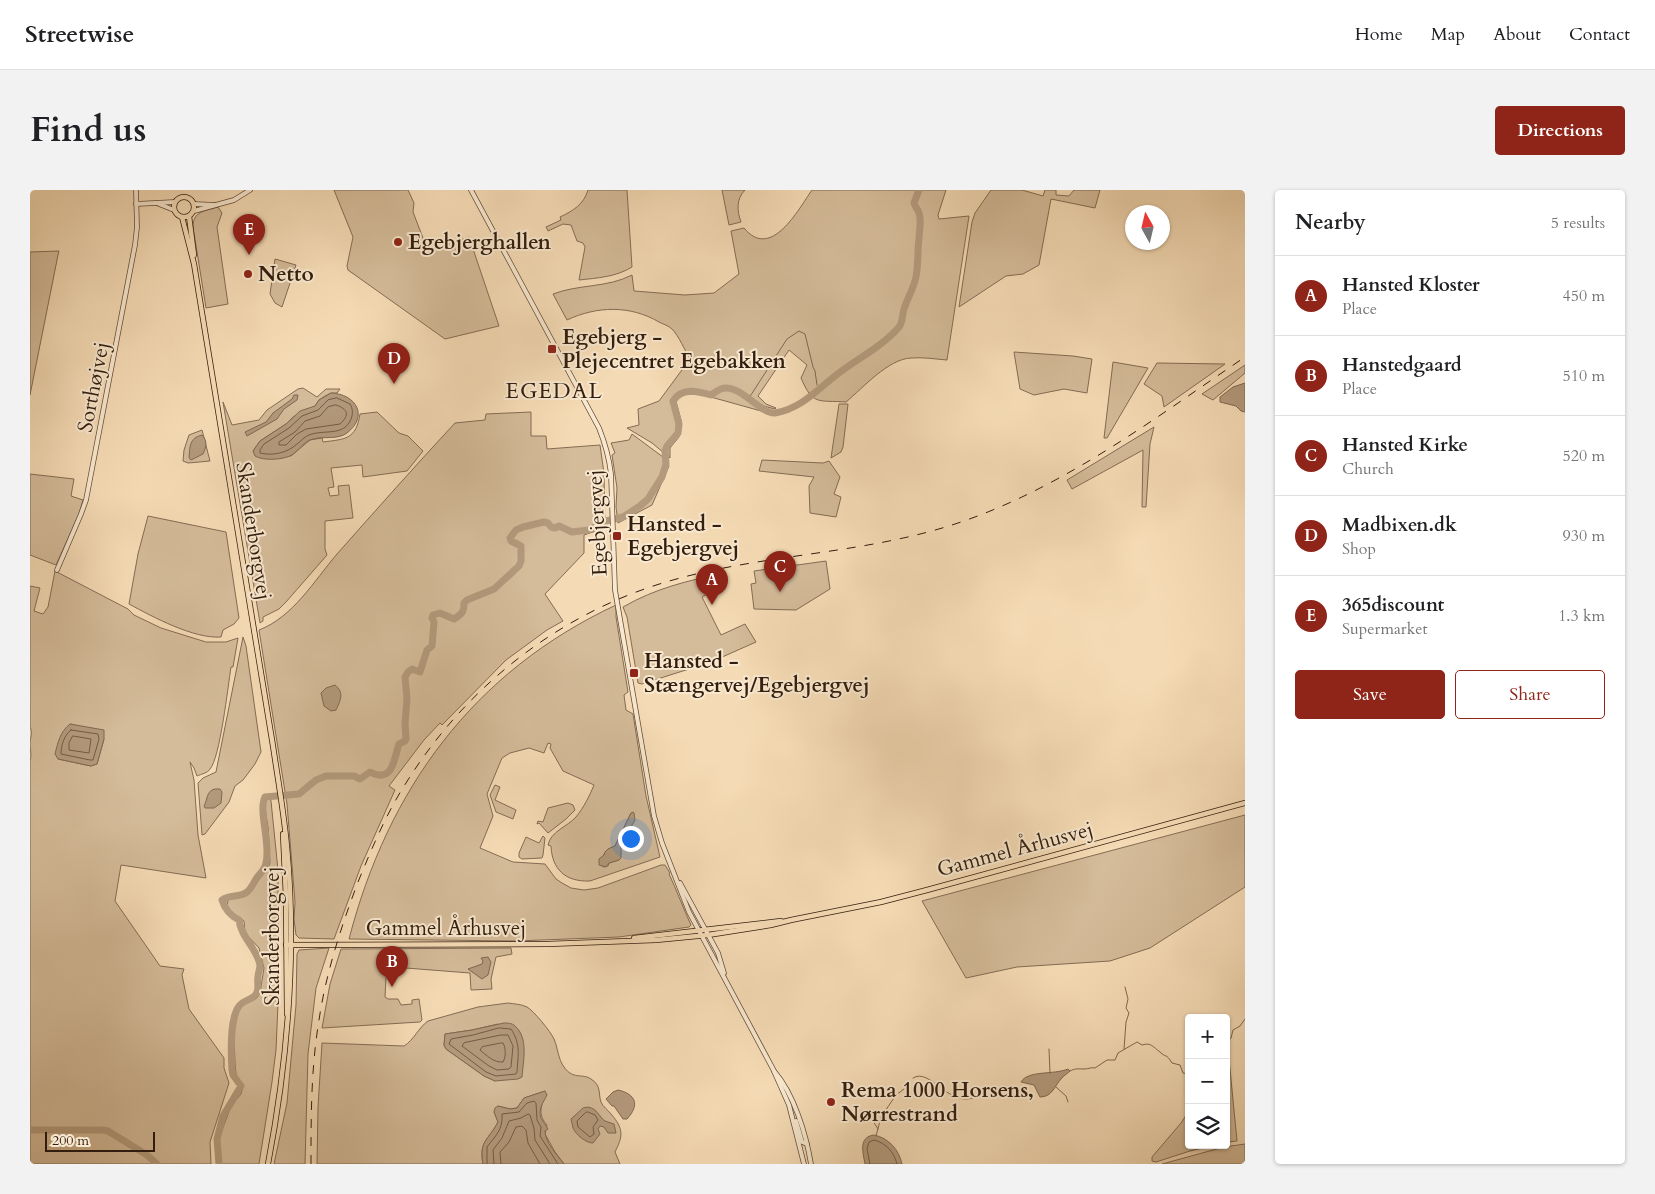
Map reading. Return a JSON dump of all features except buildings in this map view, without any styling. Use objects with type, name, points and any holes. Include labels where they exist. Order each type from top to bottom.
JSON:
[{"type":"main road","points":[[179,190],[180,197]]},
{"type":"main road","points":[[183,190],[185,196]]},
{"type":"main road","points":[[185,196],[191,199],[194,204],[194,211],[189,216],[182,217],[174,210],[175,202],[180,197],[185,196]]},
{"type":"main road","name":"Skanderborgvej","points":[[189,216],[194,264],[284,813],[289,870],[286,1040],[275,1128],[268,1164]]},
{"type":"main road","name":"Skanderborgvej","points":[[182,217],[194,264]]},
{"type":"main road","name":"Gammel Århusvej","points":[[700,933],[708,935],[771,925],[881,902],[1245,803]]},
{"type":"main road","name":"Gammel Århusvej","points":[[289,945],[548,944],[656,940],[700,933],[705,930],[791,920]]},
{"type":"street","name":"Sorthøjvej","points":[[57,570],[82,514],[86,500],[135,245],[137,227],[136,190]]},
{"type":"street","points":[[194,211],[234,200],[250,190]]},
{"type":"street","name":"Egebjergvej","points":[[472,190],[599,428],[609,458],[615,590],[654,816],[662,843],[689,912],[773,1069],[789,1105],[804,1164]]},
{"type":"street","points":[[136,204],[175,202]]},
{"type":"street","points":[[157,204],[174,210]]},
{"type":"street","points":[[194,204],[215,205]]},
{"type":"street","name":"Egebjergvej","points":[[678,880],[718,953],[724,975]]},
{"type":"street","name":"Egebjergvej","points":[[773,1069],[792,1101],[807,1144],[811,1164]]},
{"type":"street","points":[[789,1105],[796,1120],[802,1142],[807,1144]]},
{"type":"shaded area","points":[[334,190],[408,190],[414,203],[413,212],[428,251],[469,237],[499,326],[445,339],[348,270],[347,266],[353,237]]},
{"type":"shaded area","points":[[588,190],[627,190],[632,267],[613,275],[579,280],[585,247],[583,243],[577,241],[571,225],[563,224],[548,231],[546,227],[561,220],[560,217],[577,206],[584,199]]},
{"type":"shaded area","points":[[722,190],[745,190],[740,197],[738,205],[741,222],[729,225]]},
{"type":"shaded area","points":[[812,190],[946,190],[938,215],[939,219],[969,216],[947,360],[911,358],[902,360],[885,369],[846,402],[823,401],[813,397],[805,387],[801,378],[807,365],[789,350],[758,396],[775,409],[763,406],[761,411],[700,394],[686,394],[677,398],[676,402],[681,420],[679,437],[670,448],[670,458],[652,443],[627,428],[639,425],[638,409],[659,401],[690,359],[675,332],[648,316],[625,310],[613,309],[590,312],[567,320],[553,294],[613,282],[632,275],[634,291],[685,295],[714,293],[739,274],[731,231],[744,228],[754,237],[764,239],[774,236],[791,220]]},
{"type":"shaded area","points":[[991,190],[1022,190],[1043,196],[1045,190],[1056,190],[1056,195],[1069,196],[1074,190],[1100,190],[1095,208],[1051,199],[1039,265],[1023,274],[1006,276],[959,307],[972,222],[975,213]]},
{"type":"shaded area","points":[[218,207],[222,213],[217,227],[228,304],[206,308],[193,227],[197,215]]},
{"type":"shaded area","points":[[59,251],[58,255],[30,395],[30,252]]},
{"type":"shaded area","points":[[275,259],[296,265],[282,307],[275,303],[270,294]]},
{"type":"shaded area","points":[[1014,352],[1092,359],[1087,393],[1064,389],[1034,395],[1020,389]]},
{"type":"shaded area","points":[[1113,362],[1148,368],[1107,438],[1104,438]]},
{"type":"shaded area","points":[[1157,363],[1225,364],[1164,407],[1162,396],[1144,384]]},
{"type":"shaded area","points":[[1245,365],[1245,373],[1213,400],[1202,394]]},
{"type":"shaded area","points":[[303,388],[317,397],[326,389],[340,389],[337,393],[325,396],[315,406],[293,417],[286,424],[260,441],[253,451],[291,456],[310,440],[322,438],[323,442],[348,437],[356,429],[360,414],[377,412],[399,433],[408,436],[423,451],[407,471],[363,477],[362,465],[331,468],[334,487],[328,488],[330,496],[339,495],[338,486],[349,485],[353,518],[325,521],[325,549],[327,555],[286,602],[279,609],[263,617],[263,621],[260,623],[223,402],[232,425],[259,420],[267,410],[298,389]]},
{"type":"shaded area","points":[[839,404],[848,404],[843,447],[841,452],[831,458]]},
{"type":"shaded area","points":[[531,412],[531,436],[546,436],[547,449],[600,445],[604,473],[605,528],[584,535],[584,553],[545,594],[563,621],[547,630],[506,660],[442,725],[440,723],[424,740],[389,786],[395,790],[361,866],[334,939],[299,938],[296,935],[294,919],[295,902],[287,804],[259,630],[271,624],[293,607],[337,554],[455,423],[485,420],[486,414]]},
{"type":"shaded area","points":[[1154,427],[1150,444],[1146,507],[1142,507],[1143,450],[1072,489],[1067,480]]},
{"type":"shaded area","points":[[202,430],[210,461],[188,463],[183,461],[189,435]]},
{"type":"shaded area","points":[[632,434],[663,457],[669,466],[652,505],[618,523],[616,507],[617,488],[612,455],[615,453],[611,443],[629,440]]},
{"type":"shaded area","points":[[762,460],[823,463],[829,461],[840,477],[834,494],[841,497],[836,517],[810,513],[809,486],[814,477],[759,471]]},
{"type":"shaded area","points":[[30,474],[74,479],[71,496],[83,500],[79,514],[56,565],[30,555]]},
{"type":"shaded area","points":[[148,516],[226,532],[239,618],[234,624],[223,630],[221,637],[210,637],[186,631],[129,604],[138,554]]},
{"type":"shaded area","points":[[826,561],[830,589],[796,610],[754,609],[751,584],[756,583],[754,571]]},
{"type":"shaded area","points":[[55,571],[161,628],[206,642],[226,642],[238,638],[214,762],[208,771],[197,776],[190,762],[194,780],[198,835],[206,878],[121,865],[115,901],[160,966],[184,969],[182,975],[189,1009],[224,1058],[224,1068],[229,1083],[210,1142],[211,1164],[30,1164],[30,586],[40,588],[34,611],[43,614],[48,607]],"holes":[[[70,724],[82,727],[104,739],[97,764],[91,766],[58,759]]]},
{"type":"shaded area","points":[[724,573],[726,578],[710,584],[713,591],[702,597],[721,635],[745,624],[756,642],[711,662],[642,684],[638,683],[627,617],[623,607],[660,590],[684,582]]},
{"type":"shaded area","points":[[616,605],[616,617],[628,692],[624,695],[626,710],[633,714],[646,796],[660,857],[590,881],[574,879],[562,873],[554,861],[551,846],[548,845],[552,836],[576,817],[594,785],[563,771],[550,748],[551,744],[548,743],[544,753],[529,748],[510,753],[502,758],[487,794],[493,816],[480,848],[513,862],[545,864],[556,879],[571,888],[584,890],[598,888],[665,865],[691,925],[689,927],[619,937],[516,941],[349,939],[366,884],[387,833],[413,785],[443,741],[479,701],[519,664],[565,632]],"holes":[[[631,813],[628,829],[621,844],[619,860],[603,867],[602,860],[604,854],[608,849],[615,846]]]},
{"type":"shaded area","points":[[243,637],[246,646],[261,752],[243,780],[235,786],[229,802],[205,834],[202,835],[198,783],[203,778],[216,772]]},
{"type":"shaded area","points":[[495,785],[500,787],[495,800],[516,810],[513,819],[496,812],[490,795]]},
{"type":"shaded area","points":[[270,798],[278,870],[278,1004],[276,1050],[272,1082],[259,1164],[221,1164],[219,1138],[231,1106],[241,1094],[243,1086],[236,1074],[235,1018],[245,1003],[257,998],[260,993],[264,968],[259,948],[245,933],[244,921],[233,916],[227,905],[228,900],[251,892],[258,879],[268,869],[270,862],[268,827],[264,803],[265,799]]},
{"type":"shaded area","points":[[568,803],[573,805],[575,810],[548,833],[539,823],[537,824],[538,821],[543,822],[548,808]]},
{"type":"shaded area","points":[[1245,815],[1245,887],[1150,948],[1110,961],[1017,967],[966,978],[922,901]]},
{"type":"shaded area","points":[[543,836],[545,838],[542,858],[522,859],[519,857],[526,837],[539,843]]},
{"type":"shaded area","points":[[329,948],[316,988],[308,1054],[305,1164],[274,1164],[287,1103],[296,1005],[297,954],[299,950]]},
{"type":"shaded area","points":[[511,948],[512,954],[496,957],[491,979],[492,989],[471,990],[470,973],[393,967],[392,975],[388,975],[386,978],[385,997],[388,999],[398,999],[401,1005],[412,1004],[412,1000],[419,999],[422,1020],[420,1022],[322,1028],[330,984],[341,949]]},
{"type":"shaded area","points":[[508,1003],[522,1005],[530,1009],[552,1036],[560,1061],[567,1071],[574,1075],[588,1077],[597,1084],[602,1104],[620,1128],[621,1137],[615,1152],[620,1164],[564,1164],[545,1134],[547,1125],[541,1113],[545,1091],[524,1098],[517,1108],[510,1109],[498,1106],[494,1112],[498,1122],[483,1146],[483,1164],[317,1164],[322,1043],[404,1046],[411,1041],[428,1021],[478,1007]],"holes":[[[498,1024],[495,1081],[484,1076],[446,1049],[444,1045],[445,1034]]]},
{"type":"shaded area","points":[[1230,1069],[1237,1141],[1230,1142]]},
{"type":"shaded area","points":[[1185,1117],[1185,1149],[1199,1149],[1156,1162],[1152,1161],[1152,1157]]},
{"type":"shaded area","points":[[1245,1144],[1245,1164],[1162,1164],[1217,1149],[1230,1149],[1230,1146]]},
{"type":"water","points":[[1245,383],[1245,412],[1236,406],[1220,402],[1220,397],[1233,387]]},
{"type":"water","points":[[331,393],[347,397],[357,407],[357,420],[347,433],[335,437],[310,440],[292,455],[284,458],[268,459],[255,456],[253,451],[260,441],[286,424],[300,411],[315,406],[319,400]]},
{"type":"water","points":[[294,395],[298,395],[297,400],[284,409],[277,419],[247,436],[245,432],[266,422],[273,413],[292,399]]},
{"type":"water","points":[[202,435],[206,442],[204,452],[191,460],[189,458],[192,441]]},
{"type":"water","points":[[335,685],[340,691],[341,697],[336,710],[331,711],[324,706],[321,693],[326,688]]},
{"type":"water","points":[[70,724],[104,730],[104,739],[97,764],[91,766],[58,759],[55,754],[58,741]]},
{"type":"water","points":[[215,789],[220,789],[222,792],[221,803],[214,808],[205,808],[209,793]]},
{"type":"water","points":[[633,812],[635,820],[621,844],[621,858],[609,863],[606,867],[599,865],[599,859],[608,849],[615,846]]},
{"type":"water","points":[[488,957],[491,962],[488,975],[482,979],[468,969],[482,964],[481,958]]},
{"type":"water","points":[[504,1023],[514,1025],[524,1043],[522,1077],[518,1079],[495,1081],[484,1076],[446,1049],[444,1045],[445,1034]]},
{"type":"water","points":[[1068,1069],[1070,1071],[1044,1097],[1040,1097],[1034,1085],[1021,1082],[1024,1078],[1035,1074]]},
{"type":"water","points":[[618,1090],[629,1094],[634,1101],[634,1109],[627,1119],[623,1119],[614,1106],[606,1099]]},
{"type":"water","points":[[545,1091],[547,1095],[540,1115],[548,1129],[545,1131],[549,1144],[564,1164],[483,1164],[483,1145],[498,1122],[494,1112],[495,1108],[498,1106],[510,1109],[517,1108],[524,1098]]},
{"type":"water","points":[[588,1107],[596,1111],[605,1121],[614,1124],[616,1133],[608,1133],[604,1127],[600,1126],[598,1129],[600,1134],[593,1143],[587,1142],[579,1136],[574,1131],[571,1119],[583,1108]]},
{"type":"water","points":[[874,1135],[893,1145],[902,1164],[865,1164],[864,1142],[869,1136]]},
{"type":"waterway","points":[[219,1164],[217,1139],[223,1116],[241,1086],[233,1075],[232,1070],[231,1055],[234,1019],[239,1006],[256,995],[260,965],[256,953],[240,926],[239,920],[233,917],[222,900],[247,892],[265,868],[267,855],[263,811],[265,797],[299,794],[316,780],[326,776],[354,776],[360,779],[370,772],[378,775],[384,775],[388,772],[394,763],[399,744],[406,739],[407,699],[405,677],[412,669],[420,672],[427,650],[432,646],[433,615],[440,613],[454,619],[462,612],[464,603],[467,600],[494,589],[519,566],[521,546],[511,541],[510,538],[516,530],[544,522],[548,523],[551,527],[559,526],[572,532],[589,530],[606,521],[623,517],[648,499],[662,477],[666,464],[665,451],[667,446],[678,433],[679,424],[673,401],[681,394],[690,391],[711,395],[720,389],[728,388],[742,394],[769,412],[784,411],[807,399],[892,334],[901,323],[916,276],[920,219],[919,212],[914,203],[919,190]]},
{"type":"waterway","points":[[749,398],[787,339],[799,331],[805,334],[817,385]]},
{"type":"waterway","points":[[1124,1049],[1126,1022],[1129,1013],[1126,1008],[1128,999],[1125,987]]},
{"type":"waterway","points":[[1230,1039],[1233,1030],[1240,1026],[1245,1019]]},
{"type":"waterway","points":[[1070,1071],[1095,1068],[1107,1060],[1115,1060],[1118,1053],[1137,1042],[1142,1045],[1148,1044],[1152,1046],[1172,1063],[1180,1065],[1183,1073],[1185,1073]]},
{"type":"waterway","points":[[1049,1049],[1050,1073]]},
{"type":"waterway","points":[[913,1078],[919,1076],[926,1078],[955,1097],[973,1098]]},
{"type":"waterway","points":[[1056,1087],[1066,1096],[1068,1102]]},
{"type":"waterway","points":[[876,1136],[881,1117],[896,1095],[904,1089]]},
{"type":"waterway","points":[[873,1121],[878,1129]]},
{"type":"waterway","points":[[30,1130],[108,1131],[147,1155],[157,1164]]},
{"type":"railway","points":[[311,1164],[311,1110],[316,1038],[330,968],[352,899],[380,831],[406,783],[430,748],[456,716],[486,686],[518,659],[552,635],[588,614],[626,596],[666,582],[703,572],[851,548],[925,533],[1000,507],[1037,490],[1109,449],[1245,357]]},
{"type":"place","name":"Egebjerghallen","points":[[398,242]]},
{"type":"place","name":"365discount","points":[[249,255]]},
{"type":"place","name":"Netto","points":[[248,274]]},
{"type":"place","name":"Egebjerg - Plejecentret Egebakken","points":[[552,349]]},
{"type":"place","name":"Madbixen.dk","points":[[394,384]]},
{"type":"place","name":"Hansted - Egebjergvej","points":[[617,536]]},
{"type":"place","name":"Hansted Kirke","points":[[780,592]]},
{"type":"place","name":"Hansted Kloster","points":[[712,605]]},
{"type":"place","name":"Hansted - Stængervej/Egebjergvej","points":[[634,673]]},
{"type":"place","name":"Hanstedgaard","points":[[392,987]]},
{"type":"place","name":"Rema 1000 Horsens, Nørrestrand","points":[[831,1102]]},
{"type":"district","name":"EGEDAL","points":[[554,390]]}]
